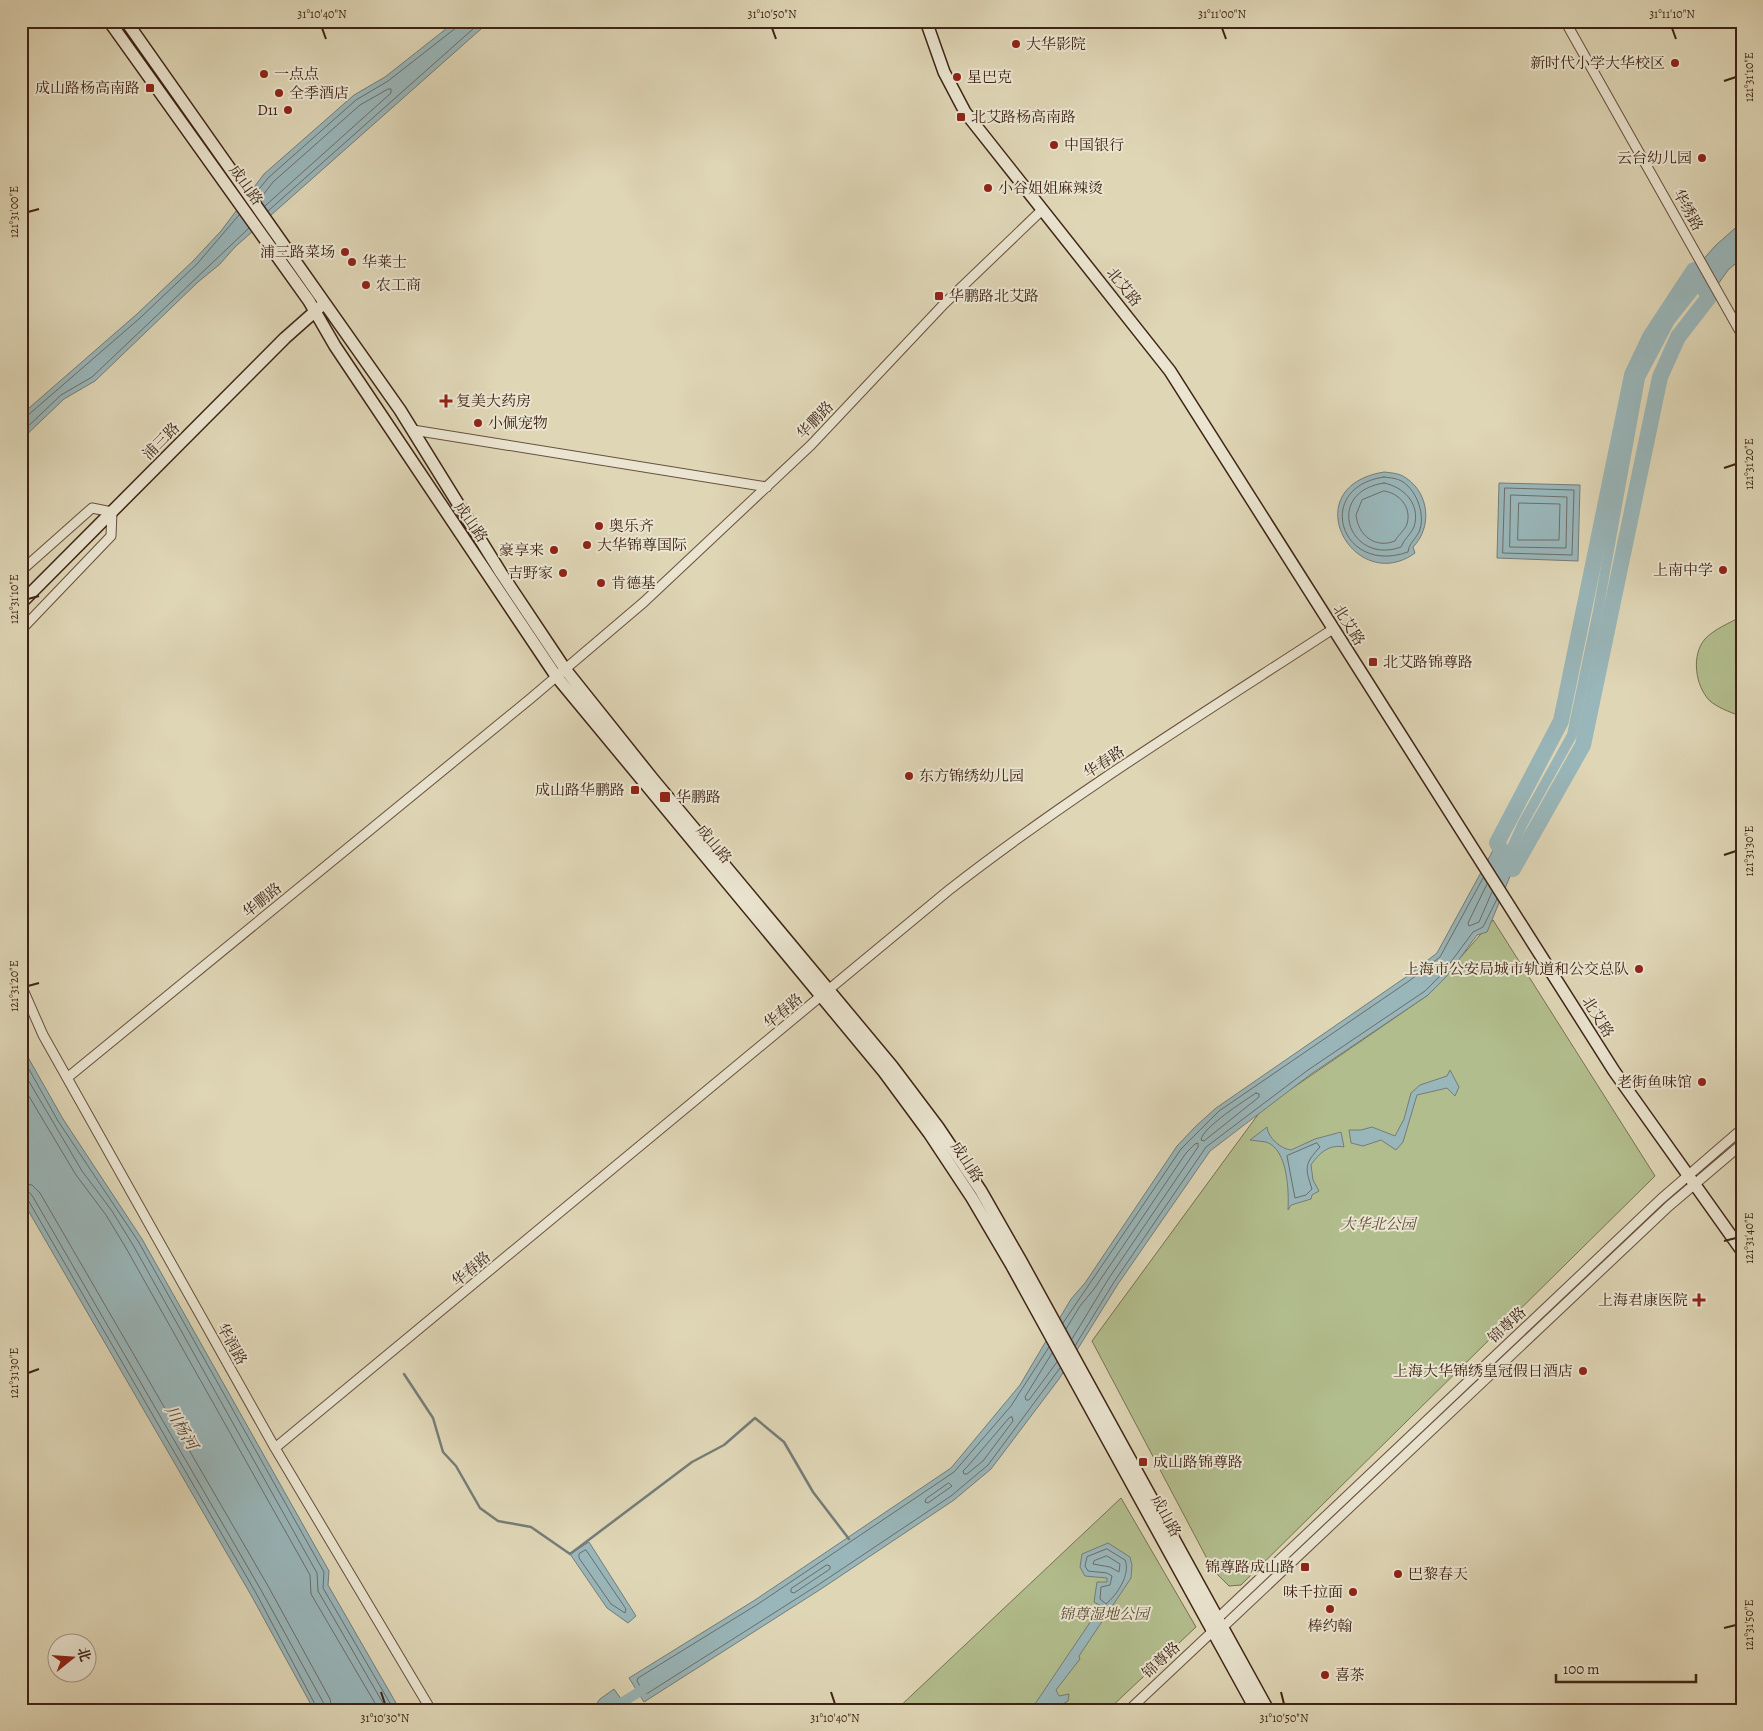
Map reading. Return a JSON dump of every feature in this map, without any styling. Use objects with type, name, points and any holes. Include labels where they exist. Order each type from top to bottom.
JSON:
[{"type":"main road","name":"成山路","points":[[109,21],[263,226],[324,303],[413,430],[561,672]]},
{"type":"main road","name":"成山路","points":[[126,21],[236,188]]},
{"type":"main road","name":"北艾路","points":[[926,21],[944,72],[965,112],[1170,371],[1619,1078],[1742,1252]]},
{"type":"main road","name":"成山路","points":[[263,226],[335,346],[427,486],[561,672],[646,770],[826,993],[938,1127],[981,1191],[1052,1318],[1073,1365],[1218,1625],[1268,1710]]},
{"type":"main road","name":"浦三路","points":[[23,601],[286,338],[324,303]]},
{"type":"main road","name":"成山路","points":[[826,993],[930,1133],[972,1198],[1046,1329],[1073,1365]]},
{"type":"main road","name":"成山路","points":[[1218,1625],[1256,1710]]},
{"type":"street","name":"华绣路","points":[[1565,21],[1742,335]]},
{"type":"street","name":"华鹏路","points":[[67,1078],[644,602],[811,445],[944,304],[1042,210]]},
{"type":"street","points":[[413,430],[767,487]]},
{"type":"street","points":[[21,570],[92,508],[112,512],[111,536],[21,630]]},
{"type":"street","name":"华春路","points":[[275,1448],[949,890],[1010,842],[1334,629]]},
{"type":"street","name":"华润路","points":[[21,985],[43,1035],[275,1448],[430,1710]]},
{"type":"street","name":"锦尊路","points":[[1129,1710],[1742,1129]]},
{"type":"street","name":"锦尊路","points":[[1690,1180],[1742,1144]]},
{"type":"green space","points":[[1742,616],[1742,715],[1738,715],[1716,705],[1705,695],[1698,679],[1696,662],[1701,646],[1709,635]]},
{"type":"green space","name":"大华北公园","points":[[1493,920],[1655,1176],[1241,1585],[1229,1586],[1213,1570],[1092,1341],[1262,1109],[1428,995]]},
{"type":"green space","name":"锦尊湿地公园","points":[[1121,1498],[1196,1627],[1108,1710],[896,1710]]},
{"type":"water","points":[[456,21],[490,21],[235,247],[220,264],[198,282],[95,381],[64,399],[21,440],[21,415],[137,314],[193,261],[221,231],[264,174],[354,95],[385,77]]},
{"type":"water","points":[[1742,222],[1742,258],[1728,270],[1709,297],[1694,270],[1715,246]]},
{"type":"water","points":[[1384,472],[1401,475],[1414,485],[1420,493],[1426,511],[1423,530],[1413,547],[1415,553],[1392,563],[1372,561],[1354,551],[1343,535],[1338,516],[1342,497],[1357,482]]},
{"type":"water","points":[[1499,483],[1580,485],[1578,561],[1497,558]]},
{"type":"water","points":[[1497,843],[1513,869],[1487,932],[1477,935],[1446,977],[1428,995],[1311,1074],[1210,1151],[1118,1284],[1059,1379],[991,1469],[954,1500],[821,1589],[644,1702],[629,1678],[755,1600],[951,1468],[1020,1385],[1071,1299],[1085,1283],[1177,1146],[1216,1108],[1406,977],[1437,953]]},
{"type":"water","name":"川杨河","points":[[21,1045],[63,1119],[142,1239],[329,1571],[328,1585],[400,1710],[314,1710],[251,1595],[21,1198]]},
{"type":"water","points":[[1450,1070],[1459,1087],[1455,1096],[1447,1088],[1417,1095],[1403,1142],[1396,1150],[1381,1140],[1363,1146],[1351,1143],[1349,1130],[1361,1130],[1372,1127],[1395,1136],[1404,1119],[1411,1093],[1420,1085],[1447,1076]]},
{"type":"water","points":[[1267,1127],[1270,1135],[1276,1142],[1283,1148],[1291,1150],[1315,1139],[1341,1132],[1344,1147],[1339,1146],[1325,1150],[1311,1165],[1313,1180],[1319,1191],[1312,1195],[1311,1199],[1291,1205],[1288,1210],[1286,1172],[1279,1153],[1266,1142],[1250,1140]]},
{"type":"water","points":[[589,1542],[636,1616],[628,1623],[607,1608],[570,1554]]},
{"type":"water","points":[[1108,1543],[1130,1557],[1132,1565],[1131,1578],[1079,1656],[1080,1659],[1056,1690],[1059,1696],[1069,1694],[1068,1701],[1053,1710],[1028,1710],[1035,1704],[1101,1606],[1094,1602],[1097,1582],[1107,1582],[1107,1578],[1085,1576],[1080,1567],[1082,1554]]},
{"type":"water","points":[[614,1689],[629,1710],[592,1710],[600,1699]]},
{"type":"waterway","points":[[1694,270],[1709,297],[1678,337],[1660,377],[1583,745],[1513,869],[1497,843],[1561,721],[1632,375],[1650,337],[1694,270]]},
{"type":"waterway","points":[[1502,869],[1523,823],[1572,735],[1598,611],[1640,378],[1670,321],[1708,273]]},
{"type":"waterway","points":[[404,1374],[433,1418],[443,1452],[456,1466],[480,1508],[498,1521],[531,1527],[570,1554],[692,1462],[724,1445],[755,1418],[784,1442],[813,1492],[849,1539]]},
{"type":"waterway","points":[[610,1710],[650,1685]]},
{"type":"place","name":"大华影院","points":[[1016,44]]},
{"type":"place","name":"新时代小学大华校区","points":[[1675,63]]},
{"type":"place","name":"一点点","points":[[264,74]]},
{"type":"place","name":"星巴克","points":[[957,77]]},
{"type":"place","name":"成山路杨高南路","points":[[150,88]]},
{"type":"place","name":"全季酒店","points":[[279,93]]},
{"type":"place","name":"D11","points":[[288,110]]},
{"type":"place","name":"北艾路杨高南路","points":[[961,117]]},
{"type":"place","name":"中国银行","points":[[1054,145]]},
{"type":"place","name":"云台幼儿园","points":[[1702,158]]},
{"type":"place","name":"小谷姐姐麻辣烫","points":[[988,188]]},
{"type":"place","name":"浦三路菜场","points":[[345,252]]},
{"type":"place","name":"华莱士","points":[[352,262]]},
{"type":"place","name":"农工商","points":[[366,285]]},
{"type":"place","name":"华鹏路北艾路","points":[[939,296]]},
{"type":"place","name":"复美大药房","points":[[446,401]]},
{"type":"place","name":"小佩宠物","points":[[478,423]]},
{"type":"place","name":"奥乐齐","points":[[599,526]]},
{"type":"place","name":"大华锦尊国际","points":[[587,545]]},
{"type":"place","name":"豪享来","points":[[554,550]]},
{"type":"place","name":"上南中学","points":[[1723,570]]},
{"type":"place","name":"吉野家","points":[[563,573]]},
{"type":"place","name":"肯德基","points":[[601,583]]},
{"type":"place","name":"北艾路锦尊路","points":[[1373,662]]},
{"type":"place","name":"东方锦绣幼儿园","points":[[909,776]]},
{"type":"place","name":"成山路华鹏路","points":[[635,790]]},
{"type":"place","name":"华鹏路","points":[[665,797]]},
{"type":"place","name":"上海市公安局城市轨道和公交总队","points":[[1639,969]]},
{"type":"place","name":"老街鱼味馆","points":[[1702,1082]]},
{"type":"place","name":"上海君康医院","points":[[1699,1300]]},
{"type":"place","name":"上海大华锦绣皇冠假日酒店","points":[[1583,1371]]},
{"type":"place","name":"成山路锦尊路","points":[[1143,1462]]},
{"type":"place","name":"锦尊路成山路","points":[[1305,1567]]},
{"type":"place","name":"巴黎春天","points":[[1398,1574]]},
{"type":"place","name":"味千拉面","points":[[1353,1592]]},
{"type":"place","name":"棒约翰","points":[[1330,1609]]},
{"type":"place","name":"喜茶","points":[[1325,1675]]}]
